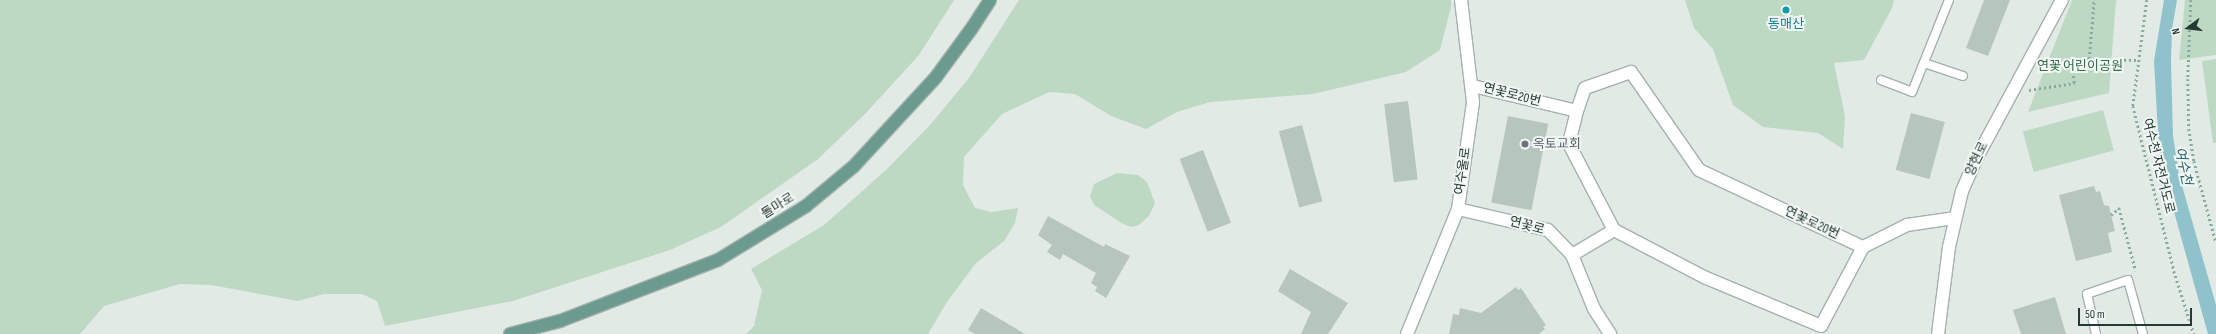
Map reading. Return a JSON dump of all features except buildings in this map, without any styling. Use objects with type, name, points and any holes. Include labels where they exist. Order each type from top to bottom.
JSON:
[{"type":"main road","name":"돌마로","points":[[510,334],[560,321],[718,260],[806,206],[854,166],[926,88],[972,28],[990,0]]},
{"type":"street","name":"여수울로","points":[[1407,334],[1458,209],[1473,102],[1473,86],[1461,0]]},
{"type":"street","name":"양현로","points":[[1938,334],[1949,247],[1962,191],[1976,159],[2012,90],[2062,0]]},
{"type":"street","name":"연꽃로20번","points":[[1473,86],[1577,111],[1585,88],[1631,72],[1699,170],[1863,247]]},
{"type":"street","points":[[1577,111],[1569,144],[1614,230],[1706,278],[1821,326],[1863,247],[1907,225],[1955,218]]},
{"type":"street","name":"연꽃로","points":[[1458,209],[1548,230],[1572,255],[1594,309],[1610,334]]},
{"type":"street","points":[[1572,255],[1614,230]]},
{"type":"lane","points":[[1881,80],[1912,92],[1949,0]]},
{"type":"lane","points":[[1924,63],[1963,76]]},
{"type":"lane","points":[[2096,334],[2086,294],[2128,280],[2143,334]]},
{"type":"path","points":[[2089,59],[2094,0]]},
{"type":"path","name":"여수천 자전거도로","points":[[2147,0],[2133,106],[2174,271],[2194,334]]},
{"type":"path","points":[[2191,0],[2188,79],[2190,129],[2194,160],[2216,242]]},
{"type":"path","points":[[2012,90],[2042,89],[2074,83],[2072,63],[2089,59],[2138,60]]},
{"type":"path","points":[[2111,215],[2119,208],[2137,275],[2128,280]]},
{"type":"green space","points":[[0,0],[954,0],[919,55],[866,113],[818,159],[721,227],[670,250],[513,301],[385,326],[377,301],[362,294],[324,294],[298,301],[211,285],[180,284],[104,306],[80,334],[0,334]]},
{"type":"green space","points":[[1019,0],[1451,0],[1451,7],[1440,50],[1406,72],[1313,94],[1210,102],[1177,112],[1146,129],[1111,116],[1075,94],[1049,92],[1002,114],[964,157],[963,185],[975,208],[991,212],[1018,208],[1015,223],[1004,241],[976,263],[947,302],[928,334],[746,334],[754,326],[762,290],[751,269],[824,225],[886,170],[930,125],[969,78]]},
{"type":"green space","points":[[1685,0],[1894,0],[1892,8],[1864,60],[1834,63],[1845,116],[1843,149],[1818,133],[1763,127],[1733,105],[1713,49],[1694,28]]},
{"type":"green space","name":"연꽃 어린이공원","points":[[2072,0],[2116,0],[2109,93],[2028,112]]},
{"type":"green space","points":[[2185,0],[2216,0],[2216,55],[2179,60]]},
{"type":"green space","points":[[2216,59],[2216,143],[2213,143],[2202,61]]},
{"type":"green space","points":[[2103,110],[2114,151],[2034,172],[2023,131]]},
{"type":"green space","points":[[1117,173],[1138,175],[1147,182],[1155,203],[1149,216],[1139,225],[1131,227],[1123,224],[1094,205],[1090,196],[1094,184]]},
{"type":"water","points":[[2164,0],[2177,0],[2172,29],[2171,62],[2173,136],[2179,175],[2216,305],[2216,334],[2208,334],[2166,183],[2159,151],[2154,61]]},
{"type":"place","name":"동매산","points":[[1786,10]]},
{"type":"place","name":"옥토교회","points":[[1525,144]]},
{"type":"water label","name":"여수천","points":[[2183,166]]}]
